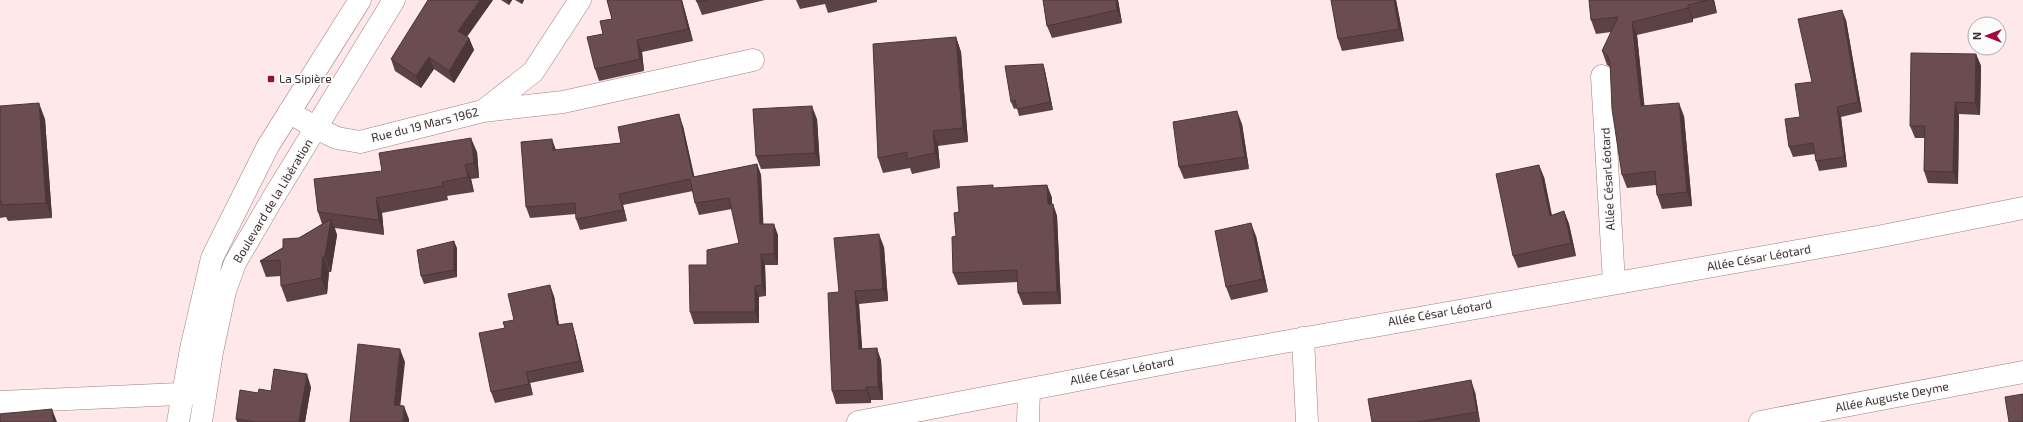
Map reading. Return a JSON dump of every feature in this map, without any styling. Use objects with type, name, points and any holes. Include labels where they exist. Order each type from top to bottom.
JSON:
[{"type":"street","name":"Boulevard de la Libération","points":[[178,422],[191,348],[212,258],[268,146],[288,112],[360,0]]},
{"type":"street","name":"Boulevard de la Libération","points":[[201,422],[212,352],[226,291],[235,263],[394,0]]},
{"type":"street","name":"Rue du 19 Mars 1962","points":[[288,112],[337,138],[360,142],[483,111],[532,72],[580,0]]},
{"type":"street","points":[[483,111],[563,102],[753,60]]},
{"type":"street","name":"Allée CésarLéotard","points":[[1602,76],[1614,283]]},
{"type":"street","name":"Allée César Léotard","points":[[858,422],[1303,338],[1877,237],[2023,208]]},
{"type":"street","points":[[1303,338],[1307,422]]},
{"type":"street","name":"Allée Auguste Deyme","points":[[1760,422],[2023,372]]},
{"type":"street","points":[[1028,422],[1029,389]]},
{"type":"street","points":[[0,402],[205,393]]},
{"type":"building","points":[[428,0],[480,0],[458,31],[469,38],[449,71],[429,57],[416,76],[391,59]]},
{"type":"building","points":[[607,0],[681,0],[688,29],[637,40],[640,59],[595,69],[587,37],[603,34],[600,21],[612,19]]},
{"type":"building","points":[[696,0],[707,0],[697,2]]},
{"type":"building","points":[[1043,0],[1116,0],[1117,10],[1047,26]]},
{"type":"building","points":[[1331,0],[1394,0],[1399,29],[1338,39]]},
{"type":"building","points":[[1589,0],[1709,0],[1688,5],[1688,8],[1632,22],[1641,106],[1679,103],[1687,192],[1657,195],[1655,171],[1622,175],[1612,109],[1610,62],[1607,55],[1602,51],[1618,17],[1591,20]]},
{"type":"building","points":[[1842,10],[1858,102],[1837,107],[1844,157],[1816,161],[1813,143],[1789,147],[1785,119],[1800,117],[1795,84],[1812,82],[1798,19]]},
{"type":"building","points":[[956,37],[963,128],[933,131],[935,153],[907,159],[907,152],[878,158],[873,44]]},
{"type":"building","points":[[1911,53],[1967,54],[1967,56],[1976,56],[1975,103],[1955,102],[1953,172],[1924,171],[1925,126],[1910,126]]},
{"type":"building","points":[[1043,64],[1050,102],[1017,109],[1015,100],[1011,102],[1005,66]]},
{"type":"building","points":[[39,103],[46,203],[2,205],[0,201],[0,106]]},
{"type":"building","points":[[812,106],[815,153],[756,156],[753,109]]},
{"type":"building","points":[[1237,111],[1245,157],[1179,167],[1173,122]]},
{"type":"building","points":[[679,114],[693,177],[757,164],[760,224],[774,224],[774,254],[761,254],[762,285],[755,286],[755,312],[690,312],[689,265],[707,265],[707,250],[739,243],[729,198],[695,203],[690,179],[619,194],[623,210],[576,219],[575,203],[526,207],[521,142],[552,139],[553,150],[621,143],[618,127]]},
{"type":"building","points":[[471,138],[474,163],[465,165],[468,177],[442,182],[443,186],[376,198],[379,220],[318,212],[314,179],[382,171],[379,153]]},
{"type":"building","points":[[1539,165],[1550,216],[1564,211],[1571,243],[1513,256],[1496,174]]},
{"type":"building","points":[[993,185],[993,188],[1047,185],[1048,204],[1053,204],[1057,292],[1018,293],[1017,270],[953,273],[952,237],[956,236],[954,213],[959,212],[957,187]]},
{"type":"building","points":[[331,219],[325,256],[323,256],[321,278],[281,286],[280,260],[260,261],[283,248],[283,239],[299,238]]},
{"type":"building","points":[[1251,223],[1263,279],[1226,287],[1215,231]]},
{"type":"building","points":[[879,234],[883,289],[855,291],[859,349],[877,348],[878,387],[866,387],[866,390],[832,391],[828,293],[839,292],[834,238]]},
{"type":"building","points":[[454,241],[454,270],[421,276],[417,250]]},
{"type":"building","points":[[550,285],[557,325],[572,323],[580,361],[526,372],[529,384],[491,392],[479,333],[505,328],[503,322],[514,320],[508,294]]},
{"type":"building","points":[[358,344],[400,349],[394,405],[404,406],[403,422],[350,422]]},
{"type":"building","points":[[274,369],[307,374],[299,422],[256,422],[236,419],[240,390],[258,393],[259,389],[271,391]]},
{"type":"building","points":[[1471,380],[1477,412],[1417,422],[1372,422],[1368,399]]},
{"type":"building","points":[[2023,394],[2023,422],[2009,422],[2005,397]]},
{"type":"building","points":[[52,409],[53,422],[0,422],[0,414]]},
{"type":"place","name":"La Sipière","points":[[271,79]]}]
